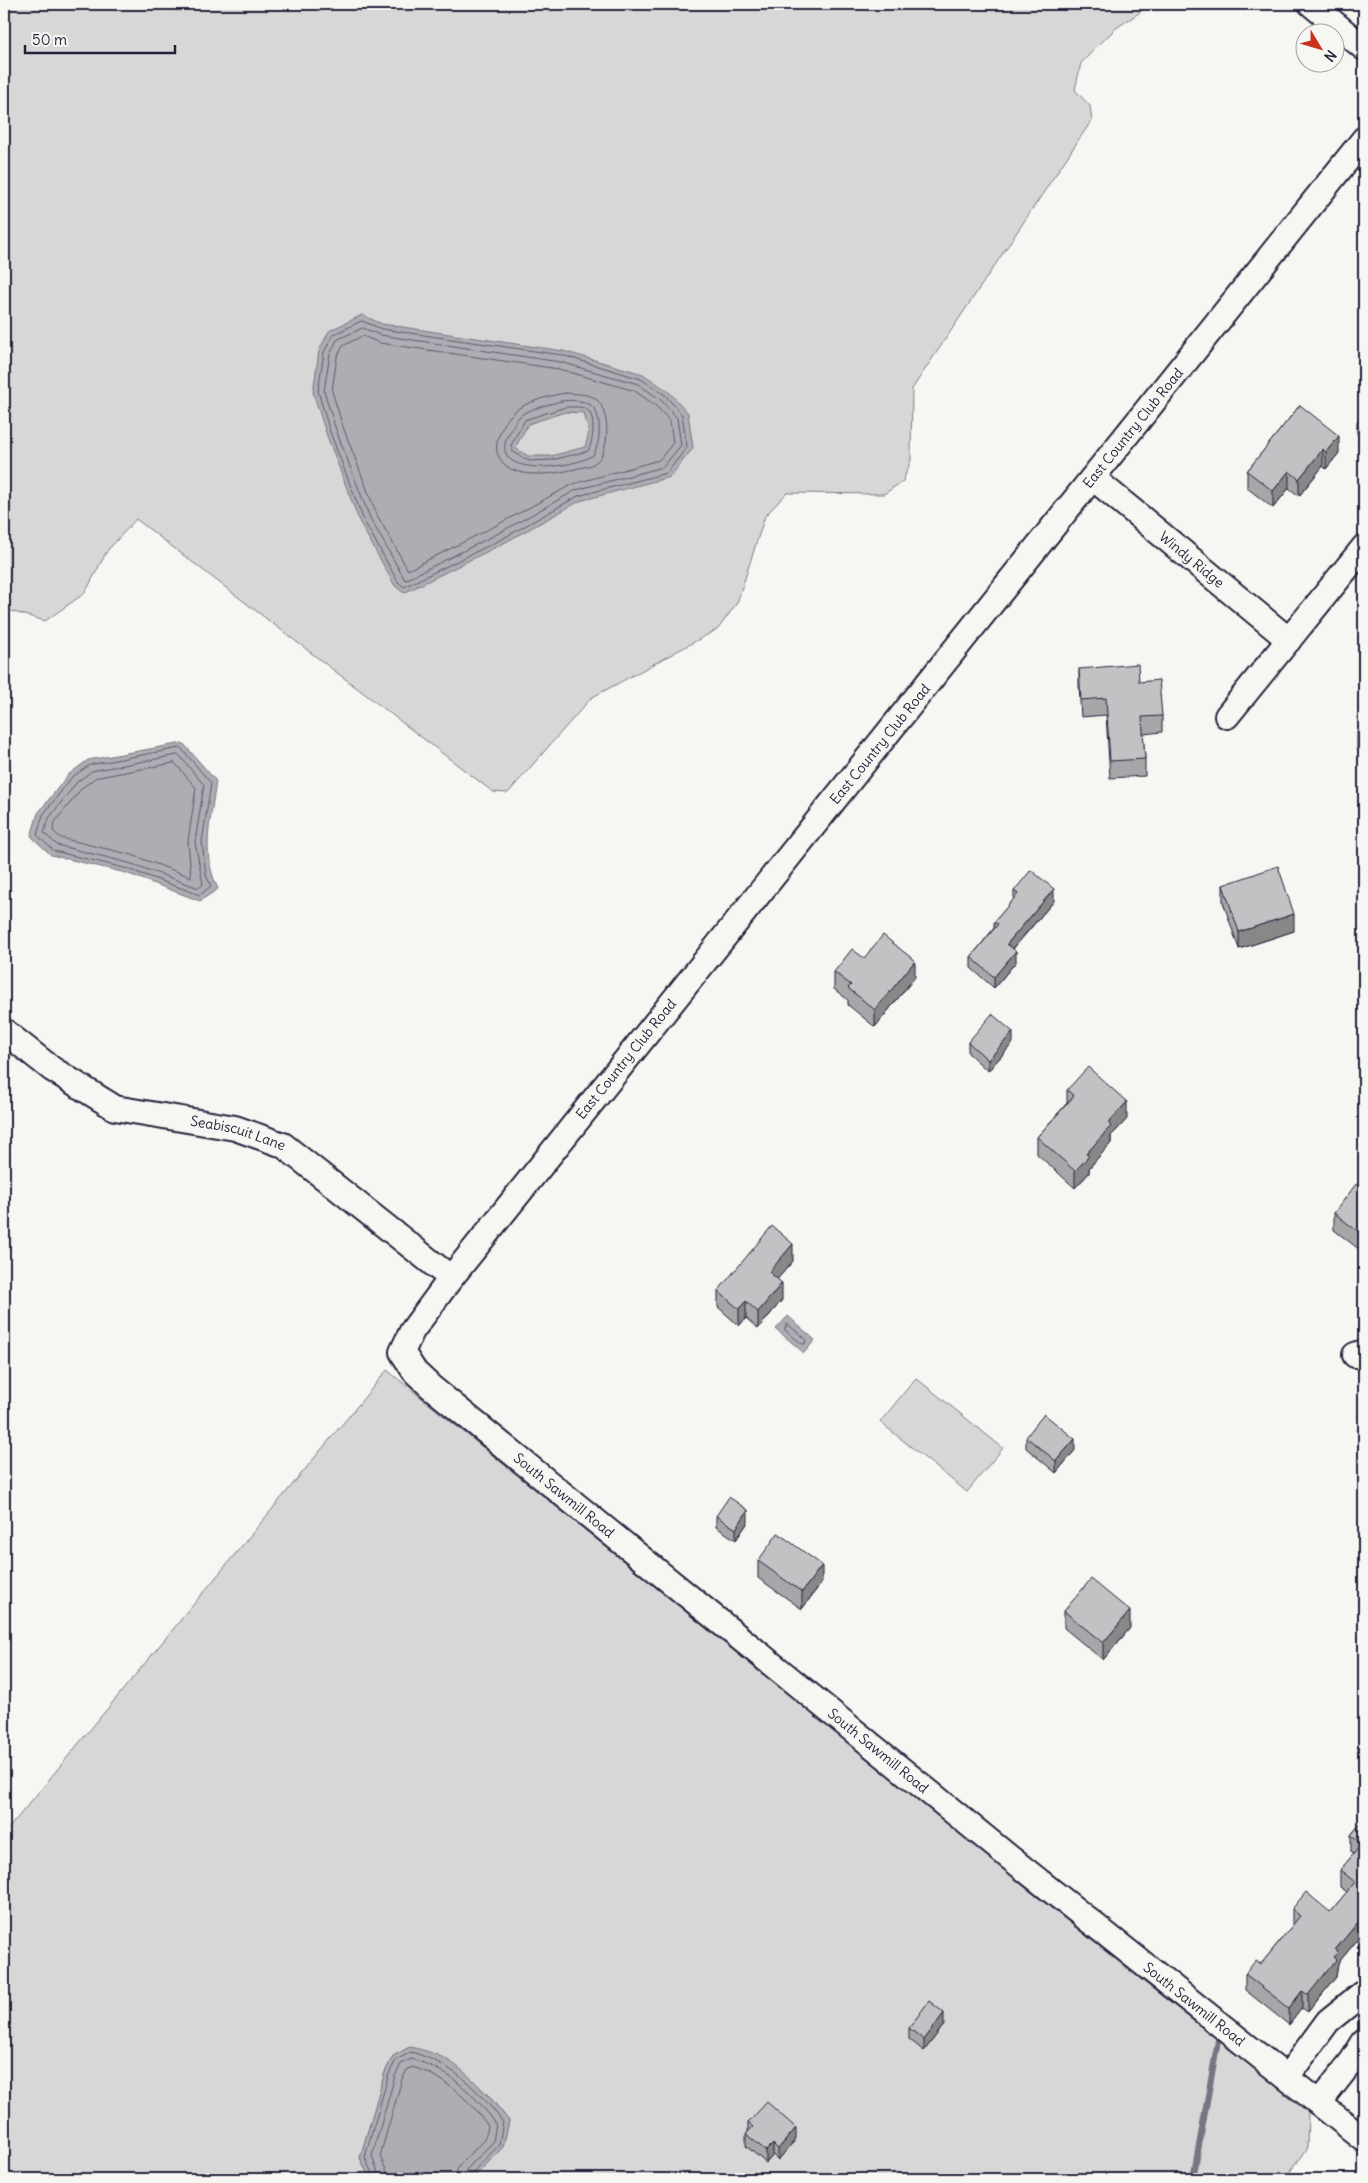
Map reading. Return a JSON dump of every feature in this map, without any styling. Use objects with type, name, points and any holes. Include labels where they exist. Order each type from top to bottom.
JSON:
[{"type":"street","points":[[1310,4],[1364,48]]},
{"type":"street","name":"East Country Club Road","points":[[402,1352],[412,1331],[451,1278],[1364,139]]},
{"type":"street","name":"Windy Ridge","points":[[1092,478],[1289,640]]},
{"type":"street","points":[[1227,716],[1364,548]]},
{"type":"street","name":"Seabiscuit Lane","points":[[4,1031],[52,1069],[115,1108],[235,1128],[283,1145],[451,1278]]},
{"type":"street","name":"South Sawmill Road","points":[[402,1352],[415,1372],[439,1394],[1009,1857],[1364,2139]]},
{"type":"street","points":[[1287,2077],[1328,2021],[1364,1992]]},
{"type":"street","points":[[1319,2103],[1352,2061],[1364,2042]]},
{"type":"shaded area","points":[[4,4],[1152,4],[1115,29],[1081,63],[1075,90],[1090,106],[1092,120],[912,389],[911,460],[903,481],[884,494],[787,493],[765,516],[737,603],[718,629],[591,698],[508,793],[493,792],[136,519],[107,551],[85,593],[45,621],[4,609]]},
{"type":"shaded area","points":[[387,1370],[1153,1989],[1308,2110],[1307,2150],[1284,2179],[472,2179],[503,2147],[509,2121],[490,2097],[469,2077],[410,2047],[393,2056],[385,2072],[360,2158],[370,2179],[4,2179],[4,1834]]},
{"type":"shaded area","points":[[916,1378],[1003,1448],[967,1492],[880,1422]]},
{"type":"water","points":[[362,315],[382,324],[563,351],[643,374],[669,392],[688,413],[693,448],[670,477],[580,501],[504,543],[404,593],[395,586],[360,523],[326,433],[313,392],[319,351],[329,331]],"holes":[[[565,412],[584,413],[589,433],[585,447],[551,456],[528,456],[515,448],[528,424]]]},
{"type":"water","points":[[183,743],[216,781],[208,848],[209,861],[218,889],[200,901],[126,873],[51,855],[31,836],[38,813],[69,774],[88,760]]},
{"type":"water","points":[[788,1316],[815,1340],[804,1353],[776,1329]]},
{"type":"water","points":[[410,2047],[434,2054],[457,2066],[467,2074],[509,2121],[503,2147],[472,2179],[370,2179],[360,2158],[385,2072],[393,2056]]},
{"type":"building","points":[[1300,405],[1339,436],[1326,452],[1323,449],[1299,479],[1289,471],[1273,491],[1247,471]]},
{"type":"building","points":[[1364,413],[1364,428],[1357,422]]},
{"type":"building","points":[[1138,664],[1139,682],[1159,680],[1162,716],[1142,717],[1145,759],[1110,761],[1106,698],[1081,700],[1079,669]]},
{"type":"building","points":[[1364,724],[1364,738],[1357,732]]},
{"type":"building","points":[[1278,866],[1294,914],[1239,932],[1223,885]]},
{"type":"building","points":[[1031,870],[1054,889],[1007,944],[1016,951],[994,977],[971,957],[998,924],[994,922],[1018,894],[1014,891]]},
{"type":"building","points":[[883,935],[915,961],[875,1010],[848,988],[851,985],[834,972],[852,949],[864,958]]},
{"type":"building","points":[[992,1014],[1013,1032],[988,1060],[968,1042]]},
{"type":"building","points":[[1088,1067],[1127,1102],[1108,1123],[1111,1126],[1086,1154],[1089,1156],[1075,1171],[1037,1137],[1074,1096],[1067,1090]]},
{"type":"building","points":[[1356,1184],[1361,1188],[1364,1185],[1364,1236],[1334,1213]]},
{"type":"building","points":[[772,1226],[793,1244],[769,1272],[782,1283],[758,1312],[746,1301],[739,1309],[718,1291]]},
{"type":"building","points":[[1044,1414],[1075,1439],[1056,1461],[1026,1437]]},
{"type":"building","points":[[729,1497],[748,1510],[736,1529],[716,1516]]},
{"type":"building","points":[[778,1533],[822,1565],[802,1592],[758,1561]]},
{"type":"building","points":[[1091,1579],[1130,1611],[1103,1643],[1064,1611]]},
{"type":"building","points":[[1364,1819],[1364,1922],[1362,1924],[1359,1921],[1335,1950],[1338,1952],[1333,1957],[1336,1960],[1308,1995],[1302,1991],[1289,2008],[1245,1974],[1256,1960],[1261,1964],[1300,1916],[1292,1909],[1306,1892],[1330,1912],[1355,1882],[1340,1870],[1362,1844],[1351,1835]]},
{"type":"building","points":[[929,2001],[944,2013],[924,2040],[909,2028]]},
{"type":"building","points":[[767,2102],[796,2128],[778,2149],[773,2144],[766,2151],[746,2134],[753,2127],[748,2123]]},
{"type":"waterway","points":[[1191,2179],[1194,2173],[1219,2035]]}]
